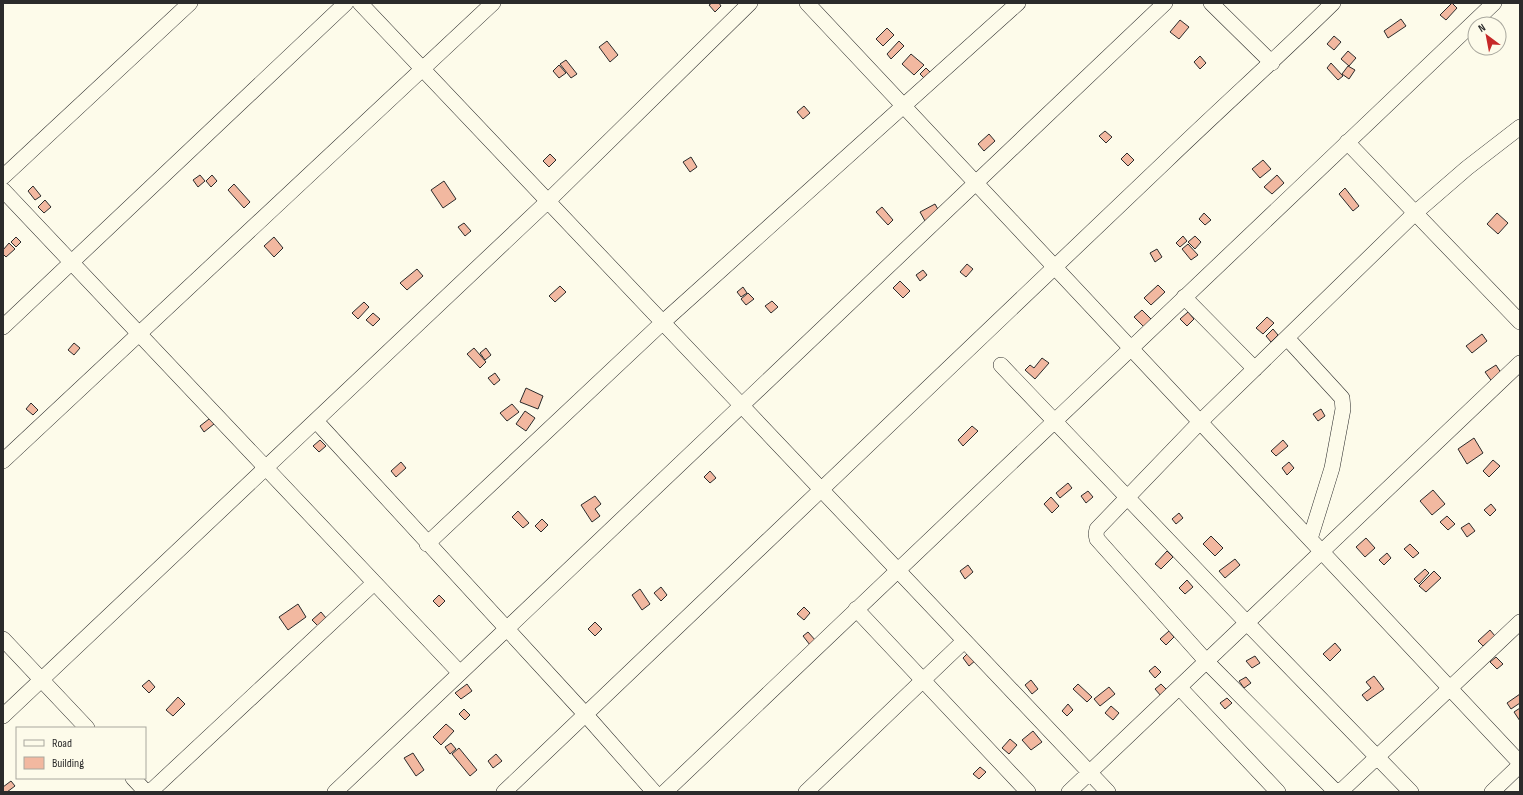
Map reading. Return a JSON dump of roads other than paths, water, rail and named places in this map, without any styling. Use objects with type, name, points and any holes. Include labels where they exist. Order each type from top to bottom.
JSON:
[{"type":"street","points":[[3,177],[190,3]]},
{"type":"street","points":[[3,327],[346,3]]},
{"type":"street","points":[[360,3],[547,202],[743,406],[1108,792]]},
{"type":"street","points":[[3,461],[493,3]]},
{"type":"street","points":[[3,716],[266,467],[316,422],[547,202],[750,3]]},
{"type":"street","points":[[807,3],[1520,764],[1492,792]]},
{"type":"street","points":[[427,544],[662,323],[1018,3]]},
{"type":"street","points":[[335,792],[743,406],[975,182],[1165,3]]},
{"type":"street","points":[[1211,3],[1272,63]]},
{"type":"street","points":[[504,792],[823,491],[1056,268],[1167,159],[1272,63],[1333,3]]},
{"type":"street","points":[[665,792],[1494,3]]},
{"type":"street","points":[[1336,792],[1207,662],[1096,540],[1097,529],[1127,496],[1200,422],[1415,213],[1467,168],[1520,127]]},
{"type":"street","points":[[1347,142],[1520,322]]},
{"type":"street","points":[[3,190],[460,673]]},
{"type":"street","points":[[1184,297],[1254,369]]},
{"type":"street","points":[[1287,338],[1342,398],[1343,408],[1332,468],[1310,539]]},
{"type":"street","points":[[1069,792],[1248,624],[1520,364]]},
{"type":"street","points":[[1001,365],[1248,624],[1411,792]]},
{"type":"street","points":[[316,422],[586,715],[654,792]]},
{"type":"street","points":[[150,792],[374,583]]},
{"type":"street","points":[[856,609],[1028,792]]},
{"type":"street","points":[[1340,792],[1520,622]]},
{"type":"street","points":[[3,639],[86,727]]},
{"type":"street","points":[[806,792],[964,641]]},
{"type":"street","points":[[1180,688],[1278,792]]},
{"type":"street","points":[[134,779],[146,792]]}]
